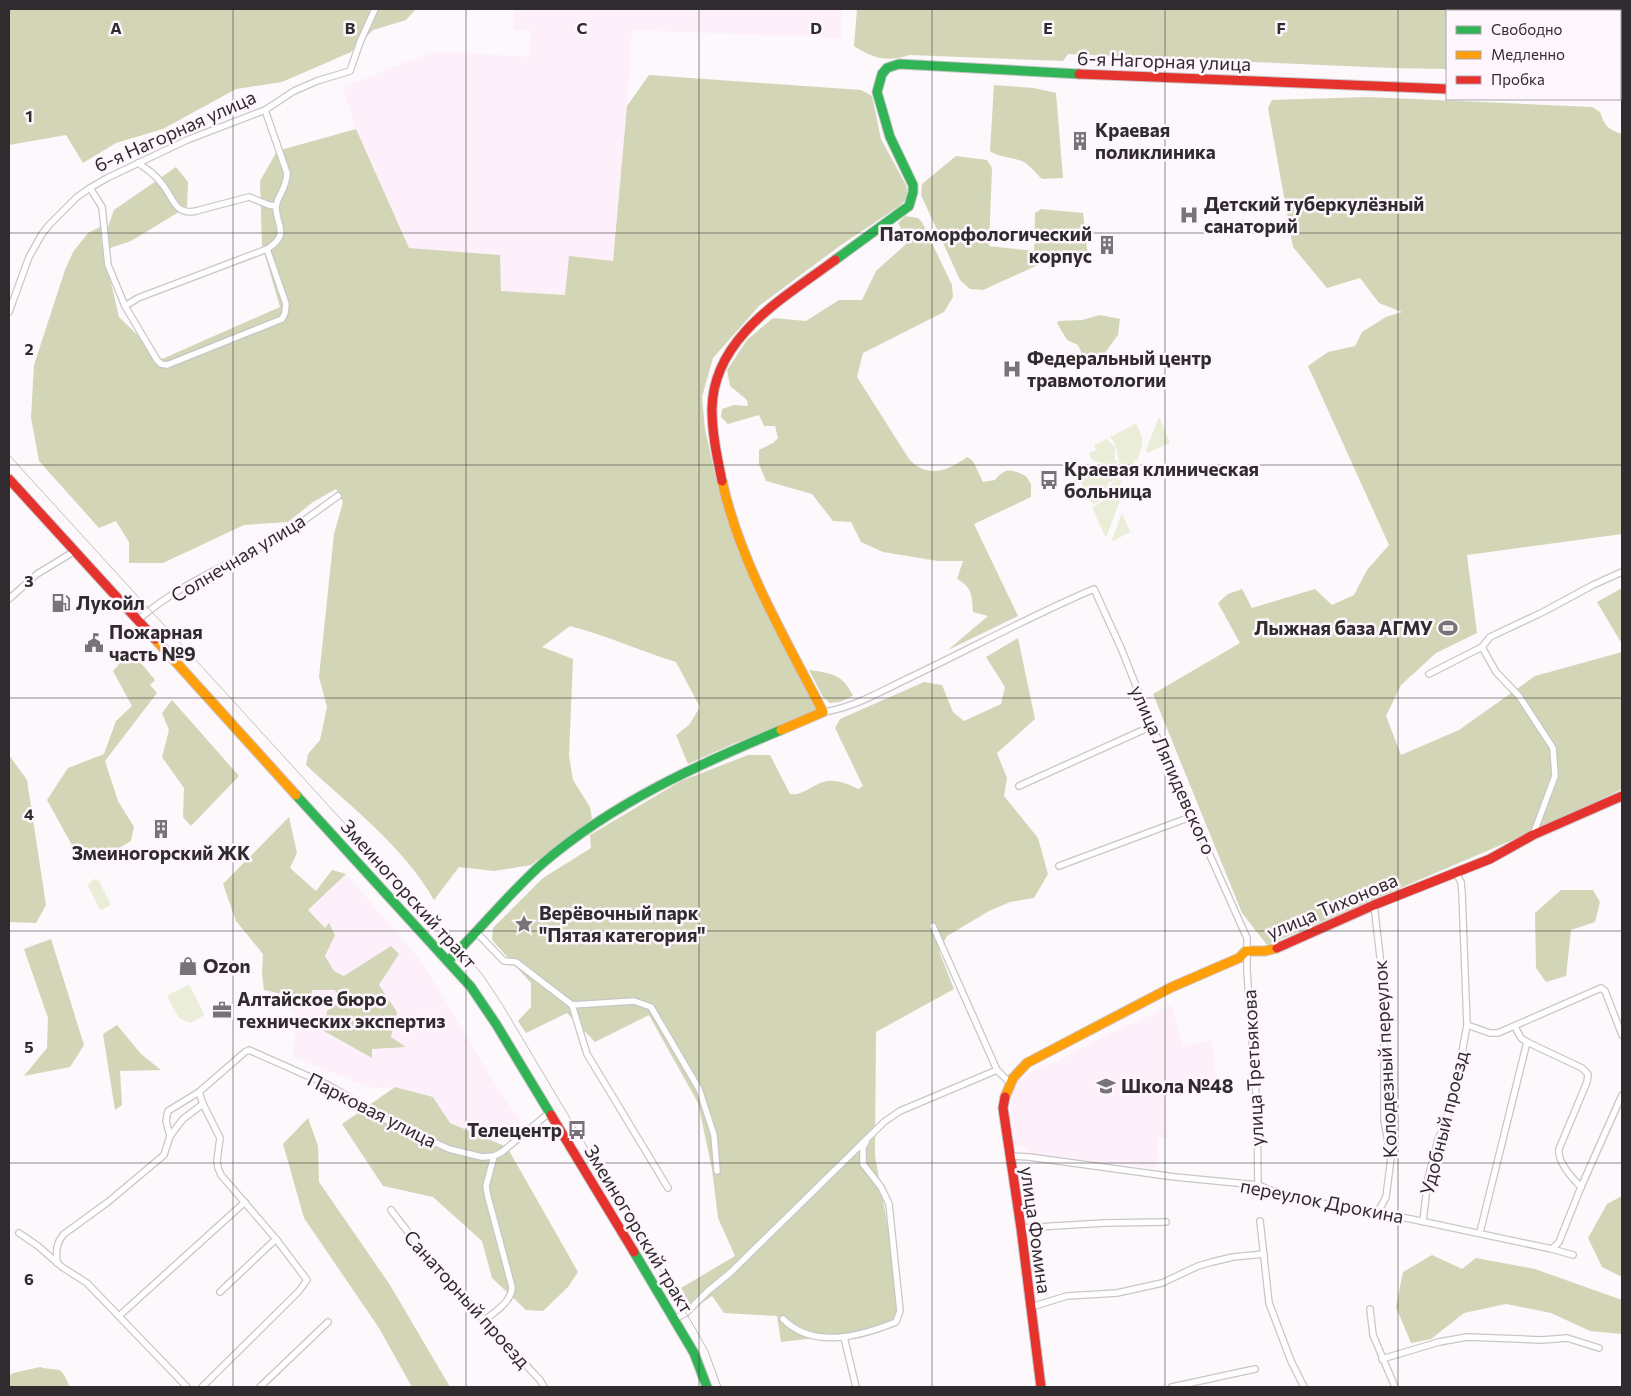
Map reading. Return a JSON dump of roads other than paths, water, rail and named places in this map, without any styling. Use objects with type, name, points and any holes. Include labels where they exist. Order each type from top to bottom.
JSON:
[{"type":"main road","name":"6-я Нагорная улица","points":[[823,712],[773,613],[732,518],[713,436],[712,398],[716,379],[724,359],[742,335],[762,314],[909,206],[914,192],[890,137],[877,92],[882,74],[887,68],[899,64],[1111,76],[1446,89]]},
{"type":"main road","name":"Змеиногорский тракт","points":[[9,479],[470,987],[496,1024],[674,1319],[694,1353],[707,1387]]},
{"type":"main road","points":[[448,961],[544,862],[583,832],[606,817],[697,767],[823,712]]},
{"type":"main road","name":"улица Тихонова","points":[[1009,1082],[1027,1063],[1172,987],[1239,958],[1246,951],[1273,951],[1284,947],[1295,940],[1374,905],[1490,858],[1533,835],[1622,796]]},
{"type":"main road","name":"улица Фомина","points":[[1009,1082],[1003,1108],[1021,1228],[1041,1386]]},
{"type":"street","name":"6-я Нагорная улица","points":[[9,312],[38,239],[48,225],[78,197],[90,188],[187,140],[265,110],[294,91],[316,81],[350,71],[360,42],[375,9]]},
{"type":"street","points":[[125,306],[138,298],[276,244],[282,229],[276,206],[287,181],[287,173],[265,110]]},
{"type":"street","points":[[138,163],[163,184],[175,205],[187,211],[196,211],[249,197],[263,204],[276,206]]},
{"type":"street","points":[[90,188],[102,208],[108,265],[125,306],[161,364],[167,365],[176,362],[282,319],[286,313],[286,304],[267,249]]},
{"type":"street","name":"Солнечная улица","points":[[138,620],[150,610],[197,580],[279,537],[338,496]]},
{"type":"street","points":[[9,599],[37,574],[74,551]]},
{"type":"street","points":[[1429,674],[1482,647],[1490,637],[1622,572]]},
{"type":"street","name":"улица Ляпидевского","points":[[823,712],[845,707],[876,694],[1024,621],[1094,589],[1152,726],[1247,938],[1246,951]]},
{"type":"street","points":[[1482,647],[1496,672],[1519,696],[1553,748],[1555,776],[1533,835]]},
{"type":"street","points":[[1019,786],[1152,726]]},
{"type":"street","points":[[1059,866],[1193,816]]},
{"type":"street","name":"Удобный проезд","points":[[1423,1221],[1428,1179],[1438,1140],[1453,1102],[1467,1025],[1462,893],[1456,873]]},
{"type":"street","name":"Колодезный переулок","points":[[1374,905],[1382,966],[1384,1120],[1391,1158],[1386,1197],[1378,1212]]},
{"type":"street","points":[[933,926],[997,1070],[1009,1082]]},
{"type":"street","points":[[478,932],[504,961],[516,962],[572,1005],[587,1054],[668,1188]]},
{"type":"street","name":"улица Третьякова","points":[[1246,951],[1257,1109],[1258,1185]]},
{"type":"street","points":[[1467,1025],[1490,1034],[1498,1033],[1601,988],[1605,990],[1622,1035]]},
{"type":"street","points":[[572,1005],[634,1001],[651,1007],[699,1089],[714,1135],[717,1171]]},
{"type":"street","points":[[1515,1027],[1521,1038],[1527,1042],[1582,1068],[1588,1074],[1587,1082],[1558,1154],[1573,1180],[1581,1187]]},
{"type":"street","points":[[1480,1232],[1527,1042]]},
{"type":"street","name":"Парковая улица","points":[[57,1263],[57,1246],[64,1234],[108,1202],[164,1155],[170,1136],[166,1121],[168,1111],[199,1092],[249,1050],[328,1085],[348,1096],[371,1113],[449,1148],[482,1157],[494,1156]]},
{"type":"street","points":[[674,1319],[686,1313],[730,1273],[884,1122],[900,1111],[997,1070]]},
{"type":"street","points":[[199,1092],[220,1138],[217,1161],[222,1175],[276,1239],[307,1280],[299,1291],[202,1387]]},
{"type":"street","points":[[1552,1248],[1559,1242],[1581,1187],[1622,1096]]},
{"type":"street","points":[[170,1136],[183,1118],[203,1104]]},
{"type":"street","points":[[484,1321],[510,1298],[512,1293],[488,1197],[487,1181],[494,1156],[549,1113]]},
{"type":"street","points":[[783,1319],[789,1325],[816,1338],[844,1337],[896,1322],[900,1311],[889,1204],[881,1187],[863,1164],[863,1147],[868,1138]]},
{"type":"street","name":"переулок Дрокина","points":[[1009,1156],[1029,1157],[1175,1177],[1258,1185],[1302,1200],[1378,1212],[1480,1232],[1552,1248],[1573,1255]]},
{"type":"street","points":[[120,1316],[245,1202]]},
{"type":"street","name":"Санаторный проезд","points":[[391,1210],[415,1242],[484,1321],[540,1380],[544,1387]]},
{"type":"street","points":[[1260,1221],[1271,1309],[1291,1361],[1304,1387]]},
{"type":"street","points":[[1021,1228],[1104,1223],[1166,1222]]},
{"type":"street","points":[[19,1233],[38,1246],[57,1263],[87,1283],[187,1387]]},
{"type":"street","points":[[220,1292],[276,1239]]},
{"type":"street","points":[[1031,1307],[1067,1296],[1117,1293],[1162,1283],[1198,1266],[1212,1262],[1233,1257],[1264,1254]]},
{"type":"street","points":[[1370,1309],[1373,1334],[1395,1387]]},
{"type":"street","points":[[260,1387],[328,1322]]},
{"type":"street","points":[[844,1337],[856,1387]]},
{"type":"street","points":[[1382,1359],[1439,1342],[1467,1337],[1542,1340],[1567,1338],[1599,1348]]},
{"type":"street","points":[[1172,1387],[1255,1369]]},
{"type":"tram line","points":[[9,455],[482,974],[502,1004],[695,1328],[708,1351],[721,1387]]},
{"type":"place","name":"Краевая поликлиника","points":[[1080,141]]},
{"type":"place","name":"Детский туберкулёзный санаторий","points":[[1189,215]]},
{"type":"place","name":"Патоморфологический корпус","points":[[1107,245]]},
{"type":"place","name":"Федеральный центр травмотологии","points":[[1012,369]]},
{"type":"place","name":"Краевая клиническая больница","points":[[1049,480]]},
{"type":"place","name":"Лукойл","points":[[61,603]]},
{"type":"place","name":"Лыжная база АГМУ","points":[[1448,628]]},
{"type":"place","name":"Пожарная часть №9","points":[[94,643]]},
{"type":"place","name":"Змеиногорский ЖК","points":[[161,829]]},
{"type":"place","name":"Верёвочный парк \"Пятая категория\"","points":[[524,924]]},
{"type":"place","name":"Ozon","points":[[188,966]]},
{"type":"place","name":"Алтайское бюро технических экспертиз","points":[[222,1010]]},
{"type":"place","name":"Школа №48","points":[[1106,1086]]},
{"type":"place","name":"Телецентр","points":[[577,1130]]}]
